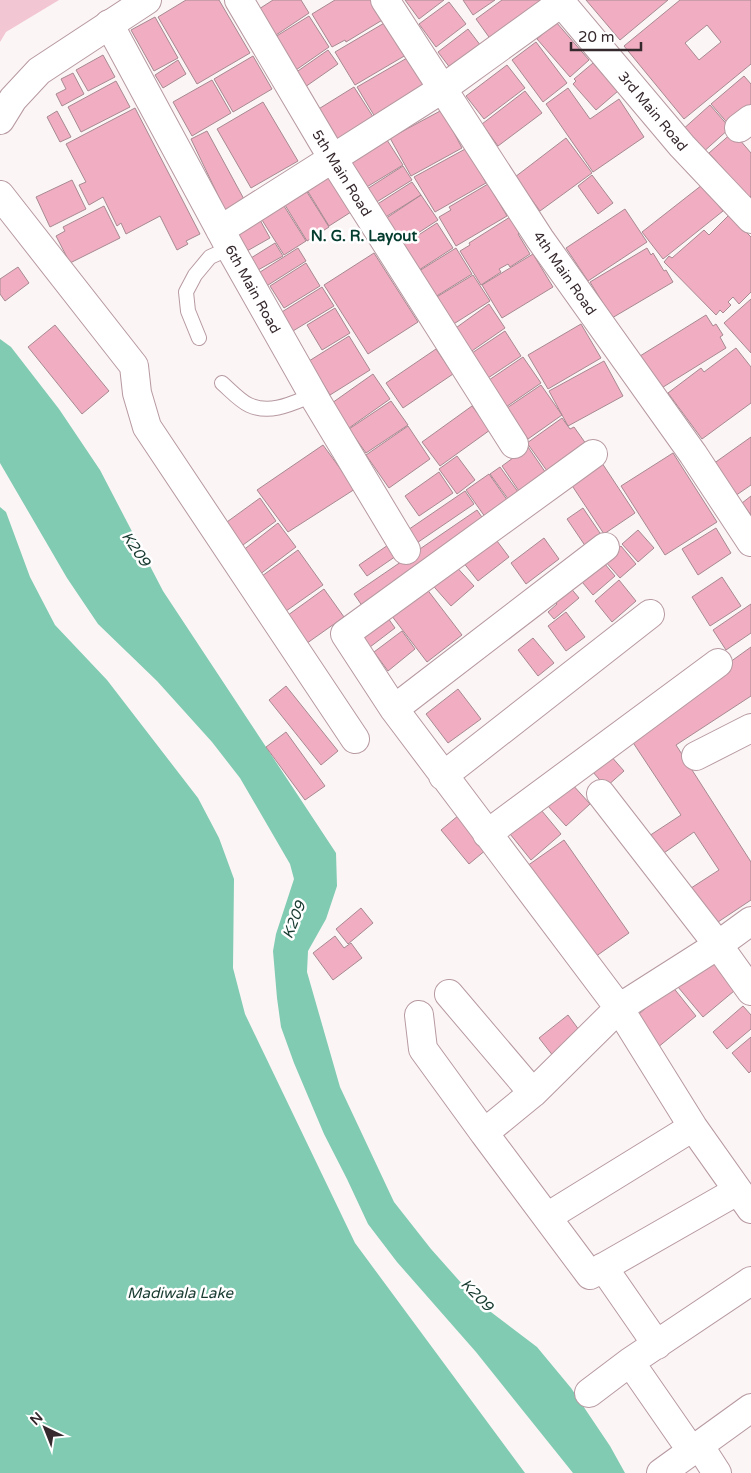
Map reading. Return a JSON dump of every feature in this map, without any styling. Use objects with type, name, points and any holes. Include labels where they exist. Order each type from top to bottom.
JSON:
[{"type":"street","points":[[0,120],[13,99],[39,71],[148,0]]},
{"type":"street","name":"5th Main Road","points":[[239,0],[333,159],[514,444]]},
{"type":"street","name":"4th Main Road","points":[[384,0],[540,239],[693,454],[751,542]]},
{"type":"street","points":[[225,239],[333,159],[442,89],[560,2]]},
{"type":"street","name":"3rd Main Road","points":[[560,2],[682,146],[749,214]]},
{"type":"street","name":"6th Main Road","points":[[110,24],[225,239],[313,395],[406,550]]},
{"type":"street","points":[[0,195],[134,366],[137,393],[147,427],[355,739]]},
{"type":"street","points":[[419,1015],[423,1049],[590,1275],[744,1200],[692,1127],[619,1008],[394,710],[346,634],[593,454]]},
{"type":"street","points":[[394,710],[605,547]]},
{"type":"street","points":[[443,776],[650,614]]},
{"type":"street","points":[[487,834],[718,663]]},
{"type":"street","points":[[696,756],[751,728]]},
{"type":"street","points":[[600,794],[718,945],[751,991]]},
{"type":"street","points":[[484,1133],[533,1093],[619,1008],[718,945],[751,921]]},
{"type":"street","points":[[449,994],[533,1093]]},
{"type":"street","points":[[546,1217],[692,1127]]},
{"type":"street","points":[[603,1268],[656,1345]]},
{"type":"street","points":[[589,1393],[630,1362],[751,1281]]},
{"type":"street","points":[[630,1362],[695,1448],[717,1473]]},
{"type":"street","points":[[661,1473],[751,1408]]},
{"type":"lane","points":[[199,338],[188,311],[186,292],[194,275],[225,239]]},
{"type":"lane","points":[[222,383],[249,405],[266,409],[278,408],[313,395]]},
{"type":"shaded area","points":[[0,0],[59,0],[6,32],[0,42]]},
{"type":"water","name":"K209","points":[[0,339],[11,347],[59,409],[100,470],[163,591],[336,853],[337,886],[326,919],[308,951],[307,972],[340,1087],[394,1202],[431,1249],[479,1303],[537,1347],[571,1388],[610,1446],[625,1473],[573,1473],[476,1352],[397,1262],[368,1224],[324,1134],[281,1027],[273,951],[276,934],[294,879],[290,864],[240,778],[212,742],[157,681],[98,624],[67,578],[0,463]]},
{"type":"water","name":"Madiwala Lake","points":[[0,507],[6,512],[30,577],[55,625],[107,680],[198,798],[219,838],[234,879],[233,968],[245,1014],[355,1243],[525,1473],[0,1473]]},
{"type":"building","points":[[186,0],[219,0],[250,53],[197,84],[158,17]]},
{"type":"building","points":[[273,0],[301,0],[309,13],[276,35],[259,9]]},
{"type":"building","points":[[335,0],[373,0],[384,19],[346,42],[345,40],[332,47],[312,14]]},
{"type":"building","points":[[405,0],[444,0],[419,19]]},
{"type":"building","points":[[463,0],[495,0],[473,15]]},
{"type":"building","points":[[502,0],[541,0],[546,7],[494,44],[476,19]]},
{"type":"building","points":[[586,0],[668,0],[620,40]]},
{"type":"building","points":[[680,0],[751,0],[751,64],[684,119],[624,46]],"holes":[[[707,25],[721,42],[699,60],[685,43]]]},
{"type":"building","points":[[449,2],[466,24],[436,47],[419,24]]},
{"type":"building","points":[[309,16],[329,47],[296,70],[275,37]]},
{"type":"building","points":[[155,17],[178,58],[154,71],[131,30]]},
{"type":"building","points":[[386,22],[406,55],[355,85],[335,52]]},
{"type":"building","points":[[556,22],[589,60],[570,77],[537,39]]},
{"type":"building","points":[[468,29],[484,50],[454,73],[438,52]]},
{"type":"building","points":[[536,42],[567,83],[543,102],[512,60]]},
{"type":"building","points":[[328,50],[338,64],[305,87],[295,73]]},
{"type":"building","points":[[103,55],[115,77],[88,91],[76,70]]},
{"type":"building","points":[[253,56],[272,89],[233,112],[214,79]]},
{"type":"building","points":[[407,58],[428,92],[378,122],[357,87]]},
{"type":"building","points":[[178,60],[186,74],[163,88],[155,75]]},
{"type":"building","points":[[593,63],[618,91],[596,110],[573,84],[576,81],[574,79]]},
{"type":"building","points":[[507,65],[525,88],[484,119],[466,96]]},
{"type":"building","points":[[73,73],[84,94],[62,106],[56,94],[66,89],[61,79]]},
{"type":"building","points":[[744,76],[751,84],[751,108],[730,126],[711,104]]},
{"type":"building","points":[[212,80],[231,113],[192,136],[173,102]]},
{"type":"building","points":[[116,81],[130,107],[81,132],[68,107]]},
{"type":"building","points":[[354,87],[377,123],[339,147],[317,110]]},
{"type":"building","points":[[568,88],[590,119],[619,99],[644,137],[593,172],[546,104]]},
{"type":"building","points":[[525,91],[542,113],[498,146],[482,124]]},
{"type":"building","points":[[263,102],[298,161],[251,188],[217,129]]},
{"type":"building","points":[[710,105],[730,128],[701,154],[681,131]]},
{"type":"building","points":[[135,108],[200,234],[186,241],[188,244],[177,250],[160,216],[126,234],[121,223],[117,226],[103,197],[89,205],[79,185],[86,182],[66,144]]},
{"type":"building","points":[[442,110],[462,148],[411,176],[390,138]]},
{"type":"building","points":[[57,111],[71,137],[60,142],[47,117]]},
{"type":"building","points":[[207,131],[245,201],[225,210],[191,139]]},
{"type":"building","points":[[733,132],[751,153],[751,196],[749,198],[709,153]]},
{"type":"building","points":[[566,138],[592,173],[540,211],[515,177]]},
{"type":"building","points":[[387,140],[403,165],[365,188],[350,162]]},
{"type":"building","points":[[467,148],[486,183],[435,212],[414,177]]},
{"type":"building","points":[[403,166],[412,180],[375,203],[367,189]]},
{"type":"building","points":[[592,175],[613,203],[598,214],[578,186]]},
{"type":"building","points":[[329,177],[351,212],[329,226],[307,190]]},
{"type":"building","points":[[72,180],[86,209],[50,227],[36,197]]},
{"type":"building","points":[[412,182],[421,195],[384,218],[376,205]]},
{"type":"building","points":[[488,184],[507,216],[456,246],[439,217],[451,210],[449,207]]},
{"type":"building","points":[[702,185],[723,211],[663,259],[642,232]]},
{"type":"building","points":[[307,192],[329,227],[307,241],[285,205]]},
{"type":"building","points":[[421,195],[438,220],[401,244],[385,219]]},
{"type":"building","points":[[104,206],[120,238],[70,263],[56,236],[65,231],[63,227]]},
{"type":"building","points":[[284,206],[306,241],[284,255],[262,220]]},
{"type":"building","points":[[625,209],[647,242],[588,281],[566,248]]},
{"type":"building","points":[[729,215],[751,237],[751,292],[739,304],[733,297],[728,302],[731,305],[723,313],[720,310],[716,315],[664,262],[669,256],[672,258],[704,230],[709,235]]},
{"type":"building","points":[[510,217],[520,232],[518,234],[530,254],[510,267],[508,264],[499,269],[501,272],[481,285],[460,251],[470,245],[469,243]]},
{"type":"building","points":[[260,220],[270,238],[247,251],[237,234]]},
{"type":"building","points":[[437,223],[453,248],[419,270],[403,245]]},
{"type":"building","points":[[275,243],[283,256],[258,270],[251,258]]},
{"type":"building","points":[[298,248],[306,261],[265,287],[257,274]]},
{"type":"building","points":[[456,248],[472,274],[435,297],[419,271]]},
{"type":"building","points":[[647,248],[651,255],[653,253],[664,271],[666,270],[673,282],[612,318],[590,282]]},
{"type":"building","points":[[374,253],[418,322],[368,354],[324,285]]},
{"type":"building","points":[[533,254],[553,287],[502,318],[482,285]]},
{"type":"building","points":[[306,263],[320,286],[284,308],[270,286]]},
{"type":"building","points":[[18,267],[29,283],[5,301],[0,294],[0,279]]},
{"type":"building","points":[[473,275],[490,301],[452,325],[435,298]]},
{"type":"building","points":[[322,287],[334,306],[288,334],[277,315]]},
{"type":"building","points":[[751,299],[751,353],[724,323]]},
{"type":"building","points":[[489,304],[505,328],[469,353],[453,330]]},
{"type":"building","points":[[335,308],[350,333],[322,350],[307,325]]},
{"type":"building","points":[[706,315],[713,326],[716,324],[723,335],[720,337],[726,348],[660,389],[640,356]]},
{"type":"building","points":[[581,324],[601,358],[548,389],[528,355]]},
{"type":"building","points":[[55,325],[109,391],[82,414],[28,347]]},
{"type":"building","points":[[505,331],[521,356],[488,378],[472,353]]},
{"type":"building","points":[[349,336],[370,370],[330,395],[309,361]]},
{"type":"building","points":[[736,348],[751,367],[751,403],[702,439],[668,393],[701,368],[704,372]]},
{"type":"building","points":[[436,349],[453,374],[403,408],[386,383]]},
{"type":"building","points":[[523,357],[541,383],[506,407],[489,380]]},
{"type":"building","points":[[604,361],[623,396],[568,426],[549,391]]},
{"type":"building","points":[[373,374],[390,399],[349,428],[332,403]]},
{"type":"building","points":[[541,385],[562,415],[528,439],[507,408]]},
{"type":"building","points":[[391,401],[408,425],[366,453],[349,429]]},
{"type":"building","points":[[472,406],[490,430],[440,466],[422,442]]},
{"type":"building","points":[[562,418],[570,429],[574,427],[589,448],[550,475],[527,443]]},
{"type":"building","points":[[408,426],[430,459],[389,488],[366,455]]},
{"type":"building","points":[[751,437],[751,485],[735,496],[713,464]]},
{"type":"building","points":[[323,445],[355,489],[288,532],[257,490]]},
{"type":"building","points":[[528,447],[548,476],[521,494],[502,466]]},
{"type":"building","points":[[673,453],[717,522],[665,555],[621,486]]},
{"type":"building","points":[[457,456],[475,480],[457,494],[439,469]]},
{"type":"building","points":[[598,457],[635,513],[604,534],[567,478]]},
{"type":"building","points":[[500,467],[521,496],[511,503],[490,474]]},
{"type":"building","points":[[439,472],[453,493],[419,516],[405,496]]},
{"type":"building","points":[[489,474],[510,504],[488,521],[466,490]]},
{"type":"building","points":[[465,491],[474,504],[411,547],[402,534]]},
{"type":"building","points":[[751,496],[751,515],[742,503]]},
{"type":"building","points":[[260,498],[276,521],[236,550],[220,527]]},
{"type":"building","points":[[583,508],[602,536],[586,547],[567,519]]},
{"type":"building","points":[[477,510],[486,523],[363,607],[354,594]]},
{"type":"building","points":[[278,523],[296,547],[255,578],[237,555]]},
{"type":"building","points":[[716,528],[731,553],[698,575],[682,549]]},
{"type":"building","points":[[638,530],[654,548],[638,562],[622,544]]},
{"type":"building","points":[[491,533],[509,557],[478,581],[459,557]]},
{"type":"building","points":[[544,538],[559,559],[526,584],[511,563]]},
{"type":"building","points":[[391,543],[399,554],[367,576],[359,565]]},
{"type":"building","points":[[621,546],[636,564],[620,578],[604,560]]},
{"type":"building","points":[[298,550],[323,585],[279,616],[255,581]]},
{"type":"building","points":[[599,557],[615,576],[593,595],[577,576]]},
{"type":"building","points":[[451,561],[474,586],[451,606],[428,580]]},
{"type":"building","points":[[722,577],[741,606],[710,626],[692,597]]},
{"type":"building","points":[[619,580],[636,601],[612,622],[595,601]]},
{"type":"building","points":[[423,584],[462,635],[427,662],[388,611]]},
{"type":"building","points":[[569,586],[579,598],[554,619],[548,612],[557,604],[553,599]]},
{"type":"building","points":[[324,589],[344,617],[303,646],[284,618]]},
{"type":"building","points":[[751,604],[751,633],[726,650],[713,630]]},
{"type":"building","points":[[383,611],[395,628],[370,647],[358,631]]},
{"type":"building","points":[[566,612],[585,637],[566,651],[548,626]]},
{"type":"building","points":[[402,631],[415,649],[388,671],[374,652]]},
{"type":"building","points":[[533,638],[554,663],[538,676],[518,650]]},
{"type":"building","points":[[751,647],[751,696],[676,745],[751,862],[751,900],[712,926],[688,890],[719,870],[694,832],[661,855],[649,836],[681,815],[628,735]]},
{"type":"building","points":[[286,686],[338,751],[321,765],[269,700]]},
{"type":"building","points":[[458,689],[481,719],[448,743],[426,714]]},
{"type":"building","points":[[286,732],[325,786],[305,800],[266,747]]},
{"type":"building","points":[[610,755],[624,771],[606,787],[592,771]]},
{"type":"building","points":[[571,783],[590,804],[566,826],[547,805]]},
{"type":"building","points":[[537,805],[561,834],[531,860],[506,829]]},
{"type":"building","points":[[465,810],[493,844],[469,864],[441,830]]},
{"type":"building","points":[[564,840],[629,933],[592,959],[527,866]]},
{"type":"building","points":[[361,908],[373,923],[348,944],[336,929]]},
{"type":"building","points":[[335,936],[344,948],[351,943],[362,958],[333,980],[313,953]]},
{"type":"building","points":[[716,956],[740,986],[703,1017],[678,987]]},
{"type":"building","points":[[672,986],[696,1016],[657,1048],[633,1019]]},
{"type":"building","points":[[743,1006],[751,1015],[751,1029],[727,1049],[713,1032]]},
{"type":"building","points":[[568,1015],[582,1034],[554,1057],[539,1038]]},
{"type":"building","points":[[751,1037],[751,1071],[749,1073],[732,1053]]},
{"type":"district","name":"N. G. R. Layout","points":[[364,236]]}]
